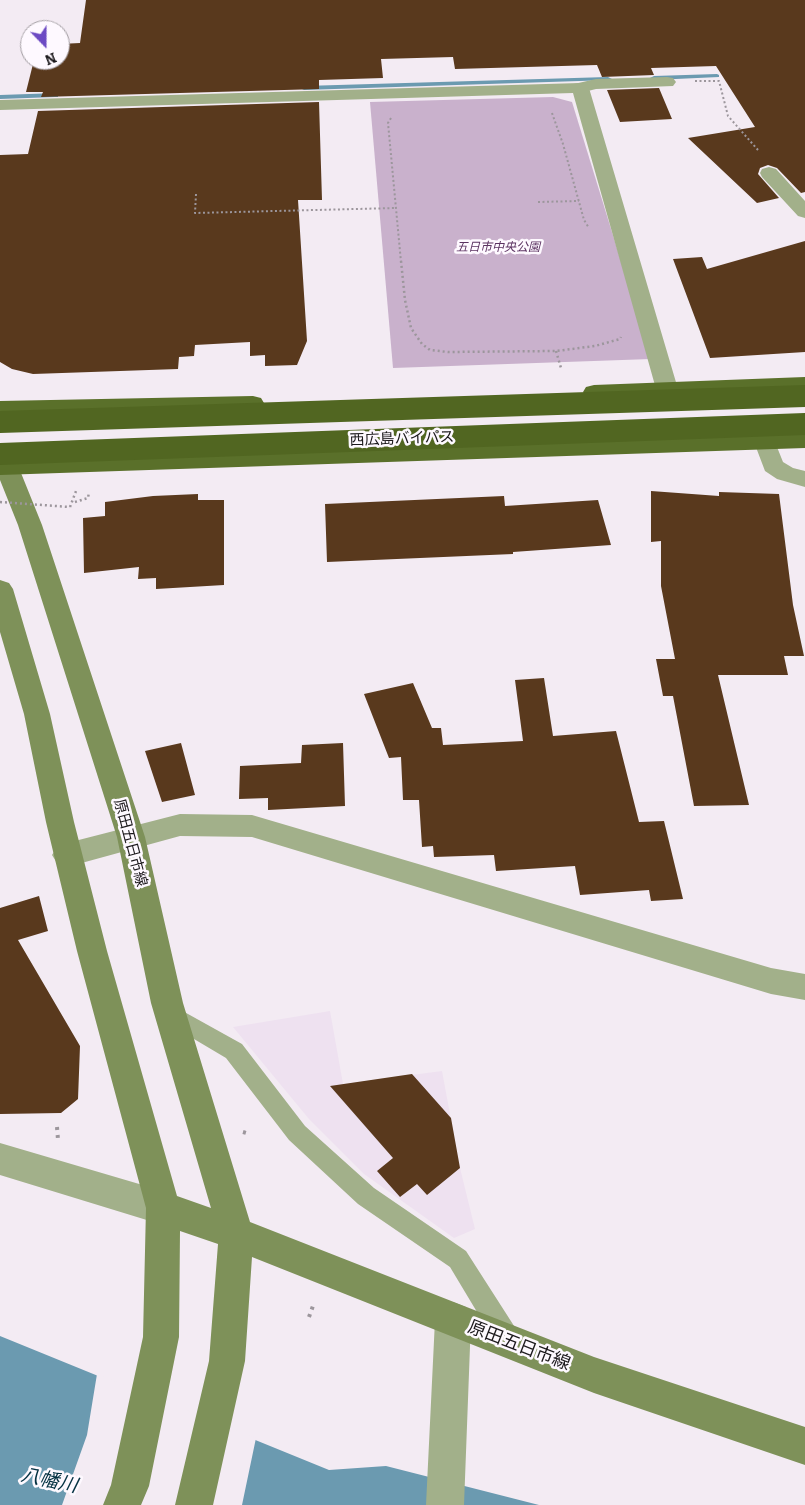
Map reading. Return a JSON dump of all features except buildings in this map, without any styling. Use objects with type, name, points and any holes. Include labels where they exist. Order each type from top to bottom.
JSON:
[{"type":"highway","points":[[0,408],[326,401],[805,384]]},
{"type":"highway","name":"西広島バイパス","points":[[0,422],[805,396]]},
{"type":"highway","name":"西広島バイパス","points":[[2,463],[805,424]]},
{"type":"highway","name":"西広島バイパス","points":[[2,463],[805,440]]},
{"type":"main road","name":"原田五日市線","points":[[2,463],[30,525],[131,838],[170,1013],[236,1234],[229,1340],[225,1370],[194,1505]]},
{"type":"main road","points":[[0,589],[37,714],[67,856],[163,1208],[159,1346],[130,1486],[122,1505]]},
{"type":"main road","name":"原田五日市線","points":[[163,1208],[236,1234],[594,1375],[805,1446]]},
{"type":"street","points":[[0,105],[580,88],[596,84],[667,82]]},
{"type":"street","points":[[580,88],[667,389]]},
{"type":"street","points":[[769,173],[796,192],[805,212]]},
{"type":"street","points":[[765,442],[773,466],[785,474],[805,479]]},
{"type":"street","points":[[67,856],[180,825],[252,826],[771,981],[805,987]]},
{"type":"street","points":[[0,1159],[163,1208]]},
{"type":"street","points":[[445,1505],[453,1320]]},
{"type":"lane","points":[[170,1013],[234,1051],[304,1139],[366,1196],[458,1259],[509,1342]]},
{"type":"path","points":[[667,82],[719,81],[728,116],[759,151],[769,173]]},
{"type":"path","points":[[550,111],[553,114],[563,144],[584,220],[590,230]]},
{"type":"path","points":[[395,114],[388,123],[405,300],[411,328],[422,344],[430,350],[448,352],[556,351],[605,344],[620,340],[621,336]]},
{"type":"path","points":[[196,194],[195,213],[396,208]]},
{"type":"path","points":[[538,202],[578,201]]},
{"type":"path","points":[[556,351],[561,368]]},
{"type":"path","points":[[0,502],[70,507],[76,491],[81,490]]},
{"type":"path","points":[[75,502],[88,498],[90,495],[86,490]]},
{"type":"shaded area","points":[[330,1011],[343,1084],[442,1071],[460,1168],[475,1229],[454,1238],[364,1174],[309,1119],[233,1027]]},
{"type":"green space","name":"五日市中央公園","points":[[553,97],[572,102],[651,359],[393,368],[370,102]]},
{"type":"water","name":"八幡川","points":[[0,1336],[329,1470],[386,1466],[539,1505],[0,1505]]},
{"type":"pier","points":[[97,1374],[256,1438],[242,1505],[62,1505],[87,1435]]},
{"type":"waterway","points":[[654,78],[717,76]]},
{"type":"waterway","points":[[304,88],[608,79]]},
{"type":"waterway","points":[[0,97],[55,95]]}]
